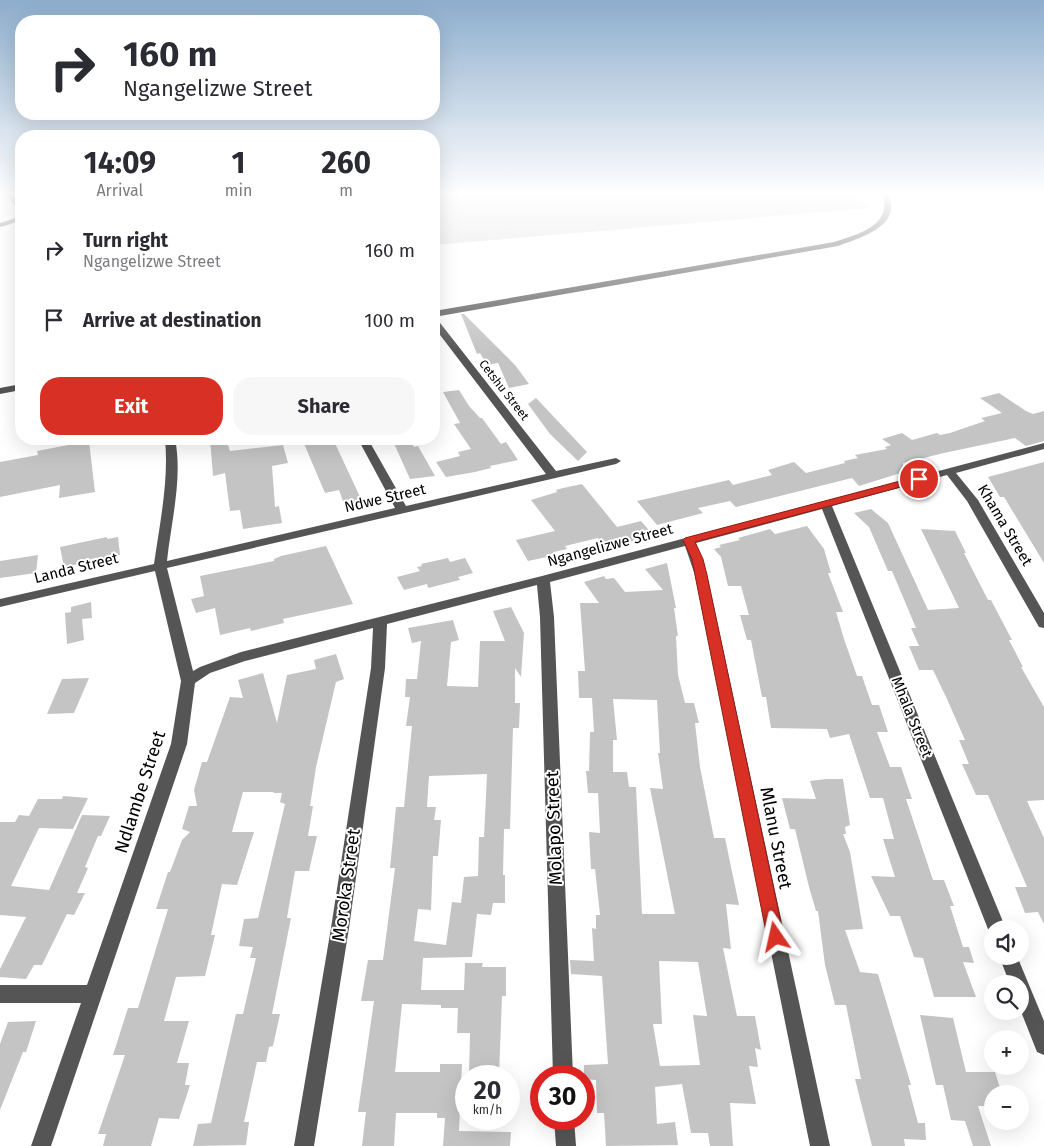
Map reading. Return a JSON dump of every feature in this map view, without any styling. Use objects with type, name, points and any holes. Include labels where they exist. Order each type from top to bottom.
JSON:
[{"type":"street","points":[[440,313],[821,246]]},
{"type":"street","name":"Cetshu Street","points":[[440,328],[553,475]]},
{"type":"street","points":[[0,391],[15,388]]},
{"type":"street","name":"Ndlambe Street","points":[[41,1146],[178,744],[188,681],[160,565],[172,478],[171,445]]},
{"type":"street","points":[[365,445],[402,510]]},
{"type":"street","name":"Ngangelizwe Street","points":[[188,681],[205,670],[241,657],[543,580],[1044,446]]},
{"type":"street","name":"Ndwe Street","points":[[160,565],[616,461]]},
{"type":"street","name":"Khama Street","points":[[949,471],[972,500],[1044,624]]},
{"type":"street","name":"Mhala Street","points":[[826,505],[993,920]]},
{"type":"street","name":"Mlanu Street","points":[[689,540],[701,575],[820,1146]]},
{"type":"street","name":"Landa Street","points":[[0,603],[160,565]]},
{"type":"street","name":"Molapo Street","points":[[543,580],[547,617],[563,1065]]},
{"type":"street","name":"Moroka Street","points":[[304,1146],[340,928],[378,668],[380,622]]},
{"type":"street","points":[[0,994],[92,994]]},
{"type":"street","points":[[1029,1008],[1044,1045]]},
{"type":"street","points":[[565,1130],[566,1146]]},
{"type":"building","points":[[461,314],[464,314],[515,365],[529,384],[509,388],[498,363],[487,365],[480,353],[477,354]]},
{"type":"building","points":[[459,390],[469,406],[482,418],[501,444],[506,442],[518,460],[490,466],[491,468],[475,472],[446,477],[436,462],[460,456],[458,452],[471,449],[454,424],[460,423],[443,392]]},
{"type":"building","points":[[999,393],[1033,414],[1044,411],[1044,441],[1026,446],[1015,438],[944,453],[903,463],[903,467],[907,471],[859,486],[852,478],[736,507],[730,501],[698,508],[703,513],[657,525],[637,501],[729,480],[733,485],[772,475],[768,470],[794,462],[806,473],[845,463],[844,461],[858,458],[855,455],[887,449],[885,447],[891,445],[882,439],[902,433],[912,440],[937,433],[940,435],[950,433],[985,421],[981,418],[1002,413],[980,398]]},
{"type":"building","points":[[536,398],[587,452],[578,461],[550,434],[528,404]]},
{"type":"building","points":[[68,445],[89,445],[95,492],[59,498],[60,485],[0,497],[0,462],[38,455],[37,451]]},
{"type":"building","points":[[210,445],[228,445],[230,451],[283,445],[288,463],[272,466],[275,507],[279,506],[282,523],[243,529],[240,510],[230,511],[225,473],[213,476]]},
{"type":"building","points":[[305,445],[336,445],[362,501],[344,504],[339,490],[325,493]]},
{"type":"building","points":[[395,445],[418,446],[435,476],[410,479]]},
{"type":"building","points":[[1044,462],[1044,563],[1004,497],[1000,497],[988,477]]},
{"type":"building","points":[[582,484],[617,527],[641,521],[654,536],[604,548],[598,538],[565,546],[567,549],[554,552],[556,555],[528,561],[516,540],[555,531],[531,500],[557,492],[556,490]]},
{"type":"building","points":[[871,509],[888,523],[928,610],[959,608],[921,529],[955,531],[988,600],[991,600],[1012,640],[1009,640],[1023,667],[1021,667],[1044,707],[1044,800],[1027,801],[1044,838],[1044,924],[1038,912],[1025,913],[1015,887],[1027,887],[988,795],[976,795],[962,764],[969,764],[959,740],[965,740],[933,670],[919,670],[909,646],[919,646],[911,628],[916,628],[892,571],[888,571],[869,527],[854,513]]},
{"type":"building","points":[[807,526],[824,549],[831,573],[828,573],[843,612],[836,612],[844,639],[857,676],[862,676],[872,705],[879,705],[888,732],[877,732],[890,767],[901,767],[912,799],[906,799],[933,880],[944,880],[954,906],[950,906],[963,947],[969,947],[974,963],[963,962],[976,997],[934,997],[923,958],[914,957],[900,916],[890,916],[871,876],[895,877],[883,839],[894,839],[883,798],[870,798],[849,734],[830,738],[827,729],[771,728],[766,697],[762,697],[751,640],[747,640],[740,615],[749,615],[741,586],[728,586],[721,557],[714,549],[721,547],[719,545],[740,540],[738,538],[770,529],[775,534]]},
{"type":"building","points":[[107,537],[107,539],[118,537],[120,555],[64,567],[60,547]]},
{"type":"building","points":[[326,546],[353,604],[283,619],[284,623],[251,631],[250,628],[220,635],[215,608],[196,613],[191,599],[204,596],[200,576],[274,561],[274,559],[281,556]]},
{"type":"building","points":[[38,555],[36,573],[0,578],[0,561]]},
{"type":"building","points":[[448,558],[450,562],[465,558],[473,573],[458,577],[460,580],[428,588],[427,584],[404,590],[397,577],[420,571],[417,567],[422,566],[421,564]]},
{"type":"building","points":[[667,563],[676,608],[674,608],[678,636],[676,636],[678,675],[685,703],[694,703],[699,723],[695,723],[700,767],[714,838],[725,838],[739,905],[726,904],[731,949],[723,948],[737,1016],[755,1016],[761,1050],[755,1048],[758,1067],[749,1066],[756,1104],[730,1103],[733,1146],[710,1146],[708,1133],[691,1133],[682,1084],[655,1087],[657,1124],[675,1122],[678,1145],[606,1146],[604,1113],[597,1113],[595,1065],[584,1065],[608,1064],[602,976],[571,974],[570,960],[594,961],[592,928],[596,929],[596,915],[600,915],[595,869],[591,869],[589,832],[600,833],[598,793],[588,793],[586,771],[589,771],[590,732],[594,732],[592,698],[579,698],[578,671],[585,671],[580,603],[599,603],[584,582],[604,576],[606,579],[614,578],[625,592],[663,590],[645,569]],"holes":[[[613,699],[657,700],[660,753],[658,753],[663,789],[650,788],[675,914],[642,914],[636,787],[629,787],[627,772],[613,772],[613,740],[617,740]],[[659,961],[698,962],[707,1016],[693,1015],[700,1065],[660,1066],[653,1024],[662,1024]]]},
{"type":"building","points":[[91,602],[92,618],[82,619],[84,640],[67,644],[65,613],[71,612],[71,607]]},
{"type":"building","points":[[511,607],[524,633],[521,677],[515,668],[515,703],[520,703],[519,728],[513,728],[510,829],[504,829],[503,875],[505,875],[505,903],[493,903],[491,915],[477,914],[472,957],[423,958],[421,990],[464,990],[465,963],[483,963],[482,967],[506,967],[506,996],[502,996],[499,1065],[469,1065],[470,1033],[457,1033],[458,1008],[441,1008],[441,1005],[402,1004],[395,1072],[440,1072],[440,1064],[462,1064],[455,1065],[455,1130],[511,1132],[510,1146],[443,1146],[445,1118],[437,1118],[437,1113],[396,1113],[394,1146],[362,1146],[366,1112],[358,1112],[374,1001],[361,1001],[368,960],[383,960],[395,868],[390,868],[396,807],[404,807],[412,726],[406,726],[410,697],[405,697],[406,679],[417,679],[421,641],[412,643],[408,628],[453,620],[459,640],[451,642],[447,686],[478,687],[480,641],[505,641],[493,611]],"holes":[[[487,774],[484,837],[479,837],[478,876],[464,877],[461,903],[452,902],[446,945],[414,941],[418,909],[431,910],[433,856],[438,856],[441,820],[434,820],[436,807],[427,807],[429,776]]]},
{"type":"building","points":[[336,654],[344,679],[336,682],[316,767],[310,806],[313,806],[308,836],[317,836],[309,871],[295,871],[287,918],[291,918],[272,1014],[280,1014],[273,1046],[269,1047],[266,1062],[257,1062],[244,1122],[249,1122],[246,1145],[193,1146],[198,1124],[211,1123],[236,1014],[243,1014],[256,958],[250,958],[253,947],[239,946],[244,919],[258,918],[285,804],[280,802],[282,793],[274,792],[243,792],[232,832],[254,832],[237,885],[222,884],[211,935],[215,935],[205,976],[176,977],[164,1021],[189,1021],[177,1063],[189,1063],[185,1085],[190,1085],[179,1119],[159,1118],[151,1146],[103,1146],[106,1134],[98,1134],[125,1055],[113,1055],[128,1008],[138,1008],[168,909],[156,909],[168,872],[170,872],[182,840],[190,832],[182,829],[189,806],[197,806],[194,790],[202,762],[207,762],[230,697],[243,698],[238,680],[263,673],[277,723],[287,675],[316,669],[314,660]]},
{"type":"building","points":[[89,678],[74,713],[47,714],[62,679]]},
{"type":"building","points":[[843,779],[850,825],[845,827],[846,834],[843,834],[850,852],[863,929],[845,930],[860,972],[878,974],[911,1085],[908,1085],[918,1123],[925,1123],[926,1140],[904,1139],[905,1146],[872,1146],[855,1079],[861,1079],[846,1005],[835,1005],[825,965],[818,911],[816,911],[809,887],[795,829],[790,829],[782,798],[816,799],[810,781]]},
{"type":"building","points":[[63,796],[88,798],[73,829],[39,828],[11,886],[49,890],[82,815],[110,816],[101,836],[98,836],[85,867],[88,868],[77,893],[85,893],[74,915],[67,914],[42,965],[34,965],[26,979],[0,977],[0,969],[26,917],[0,915],[0,822],[15,822],[19,815],[29,816],[38,799],[62,799]]},
{"type":"building","points":[[920,1015],[953,1018],[966,1072],[984,1072],[984,1075],[996,1075],[999,1085],[984,1085],[984,1106],[978,1106],[984,1130],[986,1130],[991,1146],[973,1146],[965,1121],[951,1120],[943,1085],[936,1085]]},
{"type":"building","points":[[36,1021],[26,1052],[23,1052],[0,1110],[0,1044],[8,1022]]},
{"type":"route","points":[[776,937],[701,575],[694,549],[689,540],[919,479]]}]
